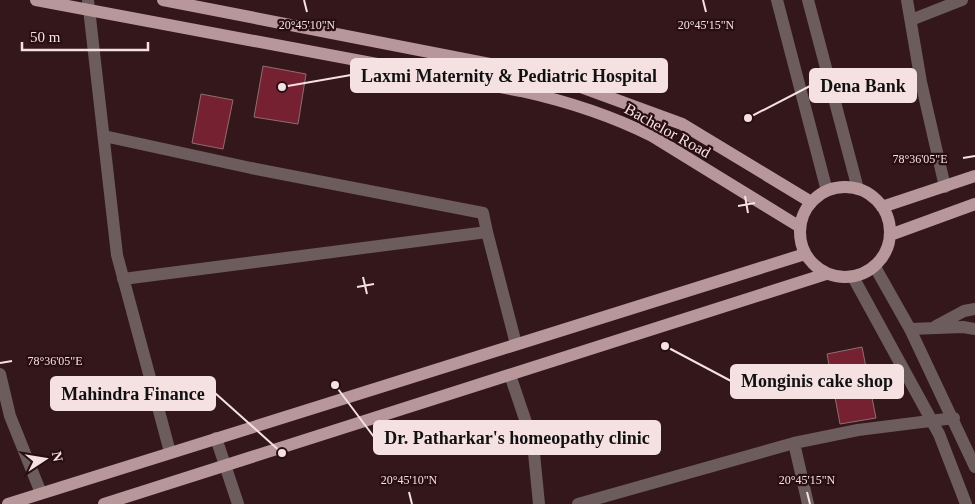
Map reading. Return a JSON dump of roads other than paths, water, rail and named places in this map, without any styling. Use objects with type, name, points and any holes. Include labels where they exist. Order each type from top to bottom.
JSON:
[{"type":"main road","name":"Bachelor Road","points":[[36,0],[89,5],[521,91],[568,103],[626,124],[652,136],[800,227]]},
{"type":"main road","name":"Bachelor Road","points":[[163,0],[551,76],[682,124],[811,202]]},
{"type":"main road","points":[[882,207],[975,176]]},
{"type":"main road","points":[[849,187],[858,189],[876,199],[882,207],[890,226],[890,235],[884,255],[875,267],[848,278],[826,274],[808,260],[801,246],[800,227],[802,216],[811,202],[834,188],[849,187]]},
{"type":"main road","points":[[890,235],[975,204]]},
{"type":"main road","points":[[8,504],[805,254]]},
{"type":"main road","points":[[104,504],[826,274]]},
{"type":"street","points":[[777,0],[827,191]]},
{"type":"street","points":[[808,0],[858,189]]},
{"type":"street","points":[[907,0],[921,82],[945,187]]},
{"type":"street","points":[[911,20],[962,0]]},
{"type":"street","points":[[89,5],[117,255],[170,452]]},
{"type":"street","points":[[104,136],[251,168],[483,213],[516,344]]},
{"type":"street","points":[[123,280],[488,232]]},
{"type":"street","points":[[875,267],[910,329],[974,459]]},
{"type":"street","points":[[853,277],[932,421],[953,467],[966,504]]},
{"type":"street","points":[[931,328],[964,312],[975,309]]},
{"type":"street","points":[[910,329],[963,327],[975,329]]},
{"type":"street","points":[[0,374],[10,416],[41,493]]},
{"type":"street","points":[[510,374],[532,443],[539,504]]},
{"type":"street","points":[[582,504],[794,443],[858,430],[954,418]]},
{"type":"street","points":[[216,438],[238,504]]},
{"type":"street","points":[[794,443],[808,504]]},
{"type":"place","name":"Laxmi Maternity & Pediatric Hospital","points":[[282,87]]},
{"type":"place","name":"Dena Bank","points":[[748,118]]},
{"type":"place","name":"Monginis cake shop","points":[[665,346]]},
{"type":"place","name":"Dr. Patharkar's homeopathy clinic","points":[[335,385]]},
{"type":"place","name":"Mahindra Finance","points":[[282,453]]}]
